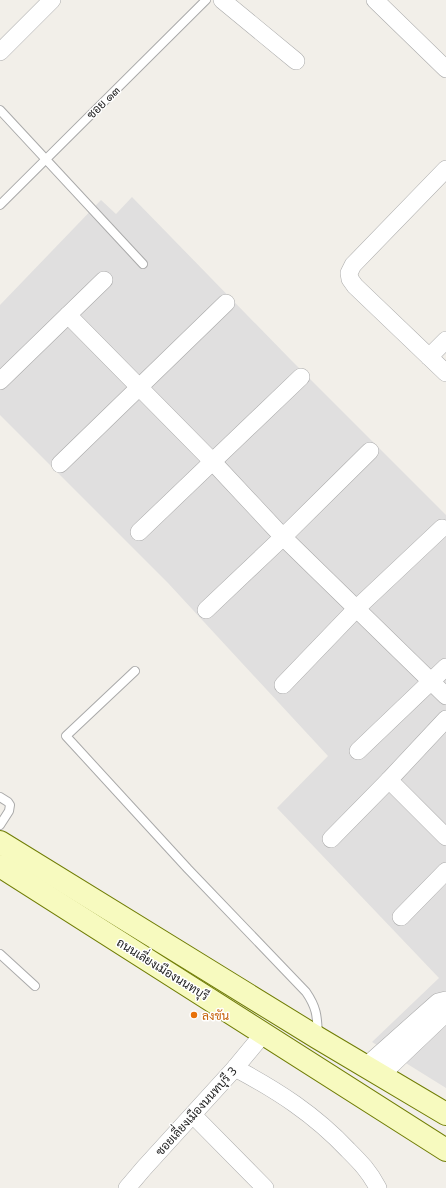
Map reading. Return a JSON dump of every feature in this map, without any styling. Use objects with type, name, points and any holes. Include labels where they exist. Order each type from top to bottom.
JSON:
[{"type":"main road","name":"ถนนเลี่ยงเมืองนนทบุรี","points":[[0,842],[318,1038],[446,1114]]},
{"type":"main road","name":"ถนนเลี่ยงเมืองนนทบุรี","points":[[0,866],[446,1150]]},
{"type":"street","points":[[0,52],[52,0]]},
{"type":"street","points":[[222,0],[296,61]]},
{"type":"street","points":[[375,0],[446,69]]},
{"type":"street","points":[[446,170],[353,265],[349,273],[350,279],[355,286],[446,373]]},
{"type":"street","points":[[0,382],[104,280]]},
{"type":"street","points":[[60,464],[226,303]]},
{"type":"street","points":[[68,316],[212,461],[283,537],[446,696]]},
{"type":"street","points":[[429,357],[446,340]]},
{"type":"street","points":[[139,532],[301,377]]},
{"type":"street","points":[[206,610],[370,451]]},
{"type":"street","points":[[283,685],[357,608],[442,528]]},
{"type":"street","points":[[358,751],[446,667]]},
{"type":"street","points":[[331,839],[390,780],[446,719]]},
{"type":"street","points":[[390,780],[446,837]]},
{"type":"street","points":[[401,917],[446,871]]},
{"type":"street","points":[[374,1070],[438,1002],[446,1000]]},
{"type":"street","points":[[374,1070],[443,1016],[446,1010]]},
{"type":"street","name":"ซอยเลี่ยงเมืองนนทบุรี 3","points":[[127,1188],[235,1068],[264,1033]]},
{"type":"street","points":[[235,1068],[290,1100],[315,1118],[336,1137],[370,1173],[378,1188]]},
{"type":"street","points":[[193,1115],[266,1188]]},
{"type":"lane","name":"ซอย ๑๓","points":[[0,205],[206,0]]},
{"type":"lane","points":[[0,110],[143,264]]},
{"type":"lane","points":[[135,671],[66,736],[188,869],[306,992],[313,1002],[316,1010],[318,1038]]},
{"type":"lane","points":[[0,797],[10,805],[9,811],[0,825]]},
{"type":"lane","points":[[0,954],[36,986]]},
{"type":"shaded area","points":[[132,197],[290,359],[446,515],[446,1088],[372,1042],[439,978],[277,808],[328,756],[168,583],[0,415],[0,305],[101,200],[116,214]]},
{"type":"place","name":"ลงขัน","points":[[194,1015]]}]
